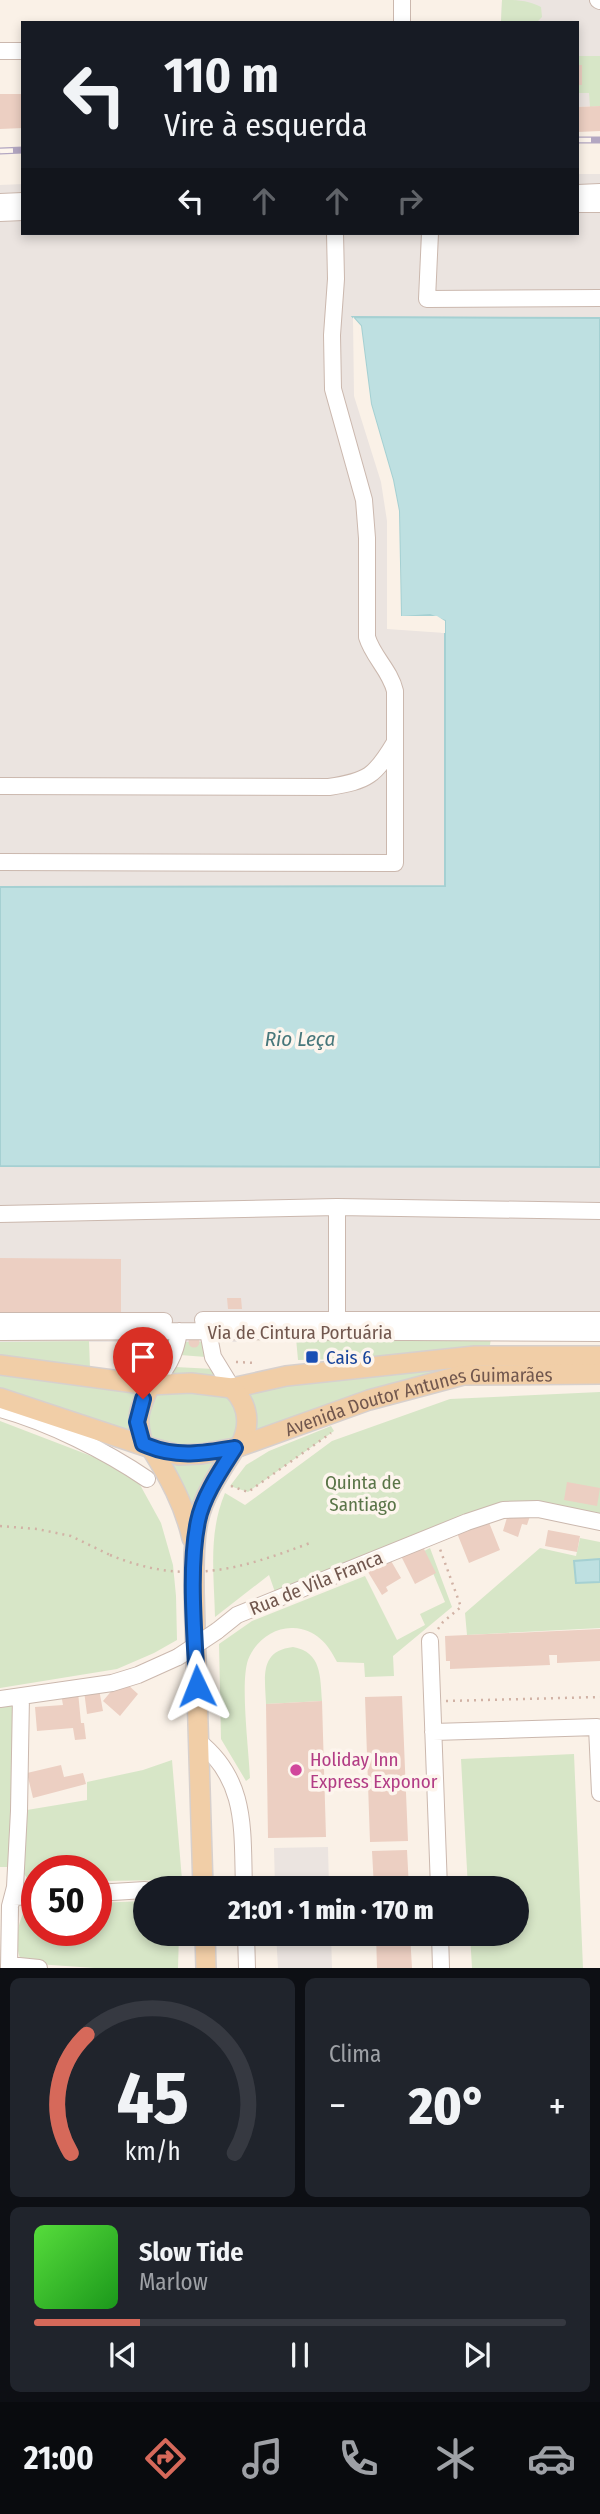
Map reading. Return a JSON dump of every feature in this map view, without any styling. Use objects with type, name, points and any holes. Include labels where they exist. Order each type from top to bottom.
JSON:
[{"type":"main road","name":"Avenida Doutor Antunes Guimarães","points":[[0,1365],[150,1385],[191,1383],[232,1388],[286,1376],[475,1356],[600,1356]]},
{"type":"main road","name":"Avenida Doutor Antunes Guimarães","points":[[0,1398],[133,1443],[179,1455],[237,1447],[369,1400],[463,1375],[600,1374]]},
{"type":"main road","points":[[150,1385],[137,1422],[147,1446],[171,1480],[187,1517],[195,1549]]},
{"type":"main road","points":[[203,1876],[195,1549],[198,1520],[215,1482],[246,1435],[247,1415],[244,1404],[232,1388]]},
{"type":"main road","points":[[205,1946],[206,1968]]},
{"type":"street","points":[[402,0],[402,21]]},
{"type":"street","points":[[0,51],[21,51]]},
{"type":"street","points":[[579,193],[600,192]]},
{"type":"street","points":[[0,202],[21,201]]},
{"type":"street","points":[[579,204],[600,204]]},
{"type":"street","points":[[0,213],[21,212]]},
{"type":"street","points":[[0,862],[395,863],[395,691],[392,678],[371,651],[367,637],[368,564],[364,500],[332,389],[335,235]]},
{"type":"street","points":[[430,235],[427,299],[600,298]]},
{"type":"street","points":[[0,786],[329,787],[359,782],[381,766],[395,742]]},
{"type":"street","points":[[0,1214],[337,1208],[600,1211]]},
{"type":"street","points":[[337,1208],[337,1325]]},
{"type":"street","name":"Via de Cintura Portuária","points":[[0,1332],[208,1331],[337,1325],[600,1320]]},
{"type":"street","name":"Via de Cintura Portuária","points":[[0,1321],[337,1325],[600,1333]]},
{"type":"street","points":[[150,1385],[162,1376],[172,1359],[179,1331]]},
{"type":"street","points":[[208,1331],[213,1357],[232,1388]]},
{"type":"street","points":[[0,1409],[18,1414],[95,1448],[148,1479]]},
{"type":"street","name":"Rua de Vila Franca","points":[[0,1699],[112,1682],[138,1675],[178,1657],[237,1615],[503,1510],[538,1509],[600,1522]]},
{"type":"street","points":[[430,1641],[439,1876]]},
{"type":"street","points":[[21,1696],[19,1811],[13,1897],[10,1906],[9,1967],[39,1968]]},
{"type":"street","points":[[433,1732],[597,1727],[600,1793]]},
{"type":"street","points":[[198,1741],[215,1755],[237,1795],[241,1810],[244,1876]]},
{"type":"street","points":[[112,1892],[133,1891]]},
{"type":"street","points":[[13,1897],[21,1897]]},
{"type":"street","points":[[246,1946],[247,1968]]},
{"type":"street","points":[[440,1946],[441,1968]]},
{"type":"path","points":[[215,1482],[248,1492],[334,1431]]},
{"type":"path","points":[[0,1526],[37,1529],[71,1536],[133,1565],[159,1570],[213,1572],[240,1567],[310,1543]]},
{"type":"path","points":[[430,1641],[443,1622],[461,1607],[435,1535]]},
{"type":"path","points":[[432,1702],[600,1698]]},
{"type":"shaded area","points":[[502,0],[600,0],[600,106],[579,107],[579,21],[501,21]]},
{"type":"shaded area","points":[[579,174],[600,174],[600,318],[353,318],[354,396],[381,482],[387,521],[387,629],[445,633],[445,887],[0,887],[0,185],[21,184],[21,235],[579,235]]},
{"type":"shaded area","points":[[0,1166],[600,1167],[600,1339],[240,1338],[240,1342],[0,1342]]},
{"type":"shaded area","points":[[328,1847],[329,1876],[275,1876],[274,1848]]},
{"type":"shaded area","points":[[277,1946],[331,1946],[332,1968],[278,1968]]},
{"type":"green space","points":[[502,0],[522,1],[541,7],[542,17],[538,21],[501,21]]},
{"type":"green space","points":[[579,56],[600,56],[600,106],[590,107],[589,93],[579,93],[579,85],[582,85],[582,65],[579,65]]},
{"type":"green space","points":[[296,1338],[491,1338],[490,1345],[345,1359],[298,1360]]},
{"type":"green space","points":[[89,1341],[90,1368],[0,1355],[0,1342]]},
{"type":"green space","points":[[181,1342],[205,1342],[206,1357],[180,1355]]},
{"type":"green space","points":[[448,1359],[455,1377],[240,1446],[198,1522],[151,1448],[0,1398],[0,1365],[191,1383]]},
{"type":"green space","points":[[175,1367],[214,1369],[219,1378],[170,1376]]},
{"type":"green space","name":"Quinta de Santiago","points":[[600,1392],[600,1514],[538,1504],[275,1592],[269,1575],[215,1617],[214,1538],[225,1493],[245,1505],[332,1441],[450,1399]]},
{"type":"green space","points":[[0,1421],[133,1472],[161,1523],[173,1565],[177,1640],[117,1669],[0,1688]]},
{"type":"green space","points":[[331,1426],[334,1431],[248,1492],[230,1486],[246,1465],[269,1451]]},
{"type":"green space","points":[[580,1538],[600,1542],[600,1628],[467,1635],[465,1613],[540,1548],[576,1556]]},
{"type":"green space","points":[[430,1548],[452,1607],[393,1656],[394,1676],[365,1677],[364,1663],[337,1662],[330,1649],[315,1634],[301,1629],[279,1630],[266,1636],[255,1647],[248,1660],[245,1684],[250,1778],[246,1781],[221,1739],[219,1644],[252,1621],[365,1576],[397,1640],[425,1625],[420,1614],[445,1602],[424,1551]]},
{"type":"green space","points":[[293,1647],[309,1654],[318,1667],[322,1701],[266,1704],[265,1675],[269,1660],[282,1649]]},
{"type":"green space","points":[[16,1704],[10,1867],[0,1867],[0,1706]]},
{"type":"green space","points":[[574,1754],[583,1968],[472,1968],[471,1946],[529,1946],[529,1876],[467,1876],[461,1759]]},
{"type":"green space","points":[[172,1760],[182,1876],[133,1876],[133,1881],[112,1881],[112,1855],[24,1855],[27,1810],[87,1800],[87,1782],[143,1770]]},
{"type":"green space","points":[[133,1901],[133,1946],[179,1946],[178,1968],[94,1968],[23,1963],[17,1943],[21,1918],[21,1946],[112,1946],[112,1902]]},
{"type":"water","name":"Rio Leça","points":[[353,317],[600,318],[600,1167],[0,1166],[0,887],[445,886],[445,621],[430,615],[401,617],[399,511],[371,404],[361,326]]},
{"type":"water","points":[[600,1559],[600,1582],[576,1583],[574,1561]]},
{"type":"pier","points":[[353,317],[361,326],[371,404],[399,511],[401,616],[437,616],[445,621],[445,633],[441,633],[441,623],[436,619],[398,618],[396,512],[390,481],[367,405],[358,327],[353,322]]},
{"type":"building","points":[[579,65],[582,65],[582,85],[579,85]]},
{"type":"building","points":[[0,94],[21,94],[21,128],[0,129]]},
{"type":"building","points":[[600,106],[600,131],[579,132],[579,107]]},
{"type":"building","points":[[0,1258],[121,1259],[121,1313],[0,1313]]},
{"type":"building","points":[[227,1298],[241,1298],[242,1309],[228,1309]]},
{"type":"building","points":[[194,1336],[200,1342],[194,1348],[188,1342]]},
{"type":"building","points":[[567,1482],[600,1488],[597,1506],[564,1500]]},
{"type":"building","points":[[511,1504],[532,1510],[527,1525],[522,1524],[518,1537],[503,1531]]},
{"type":"building","points":[[488,1520],[500,1550],[469,1563],[457,1533]]},
{"type":"building","points":[[548,1530],[580,1536],[577,1552],[545,1546]]},
{"type":"building","points":[[420,1541],[436,1573],[415,1584],[399,1552]]},
{"type":"building","points":[[387,1554],[401,1578],[386,1587],[388,1591],[382,1595],[365,1567]]},
{"type":"building","points":[[600,1629],[600,1661],[557,1663],[557,1655],[549,1655],[550,1665],[450,1669],[450,1661],[446,1661],[445,1636]]},
{"type":"building","points":[[118,1683],[124,1688],[127,1684],[138,1694],[120,1716],[103,1701]]},
{"type":"building","points":[[99,1689],[103,1711],[87,1714],[84,1691]]},
{"type":"building","points":[[78,1692],[81,1723],[84,1723],[86,1739],[75,1740],[73,1728],[37,1731],[35,1707],[63,1705],[61,1694]]},
{"type":"building","points":[[402,1696],[408,1841],[370,1842],[365,1697]]},
{"type":"building","name":"Holiday Inn Express Exponor","points":[[322,1701],[326,1837],[268,1838],[266,1704]]},
{"type":"building","points":[[61,1765],[64,1777],[83,1773],[86,1784],[33,1798],[27,1773]]},
{"type":"building","points":[[407,1850],[408,1876],[373,1876],[372,1851]]},
{"type":"building","points":[[376,1946],[411,1946],[412,1968],[377,1968]]},
{"type":"railway","points":[[579,140],[600,140]]},
{"type":"railway","points":[[0,151],[21,150]]},
{"type":"place","name":"Cais 6","points":[[312,1357]]},
{"type":"place","name":"Holiday Inn Express Exponor","points":[[296,1770]]},
{"type":"route","points":[[143,1399],[137,1422],[143,1444],[179,1455],[235,1448],[215,1482],[198,1520],[194,1592],[197,1686]]}]
